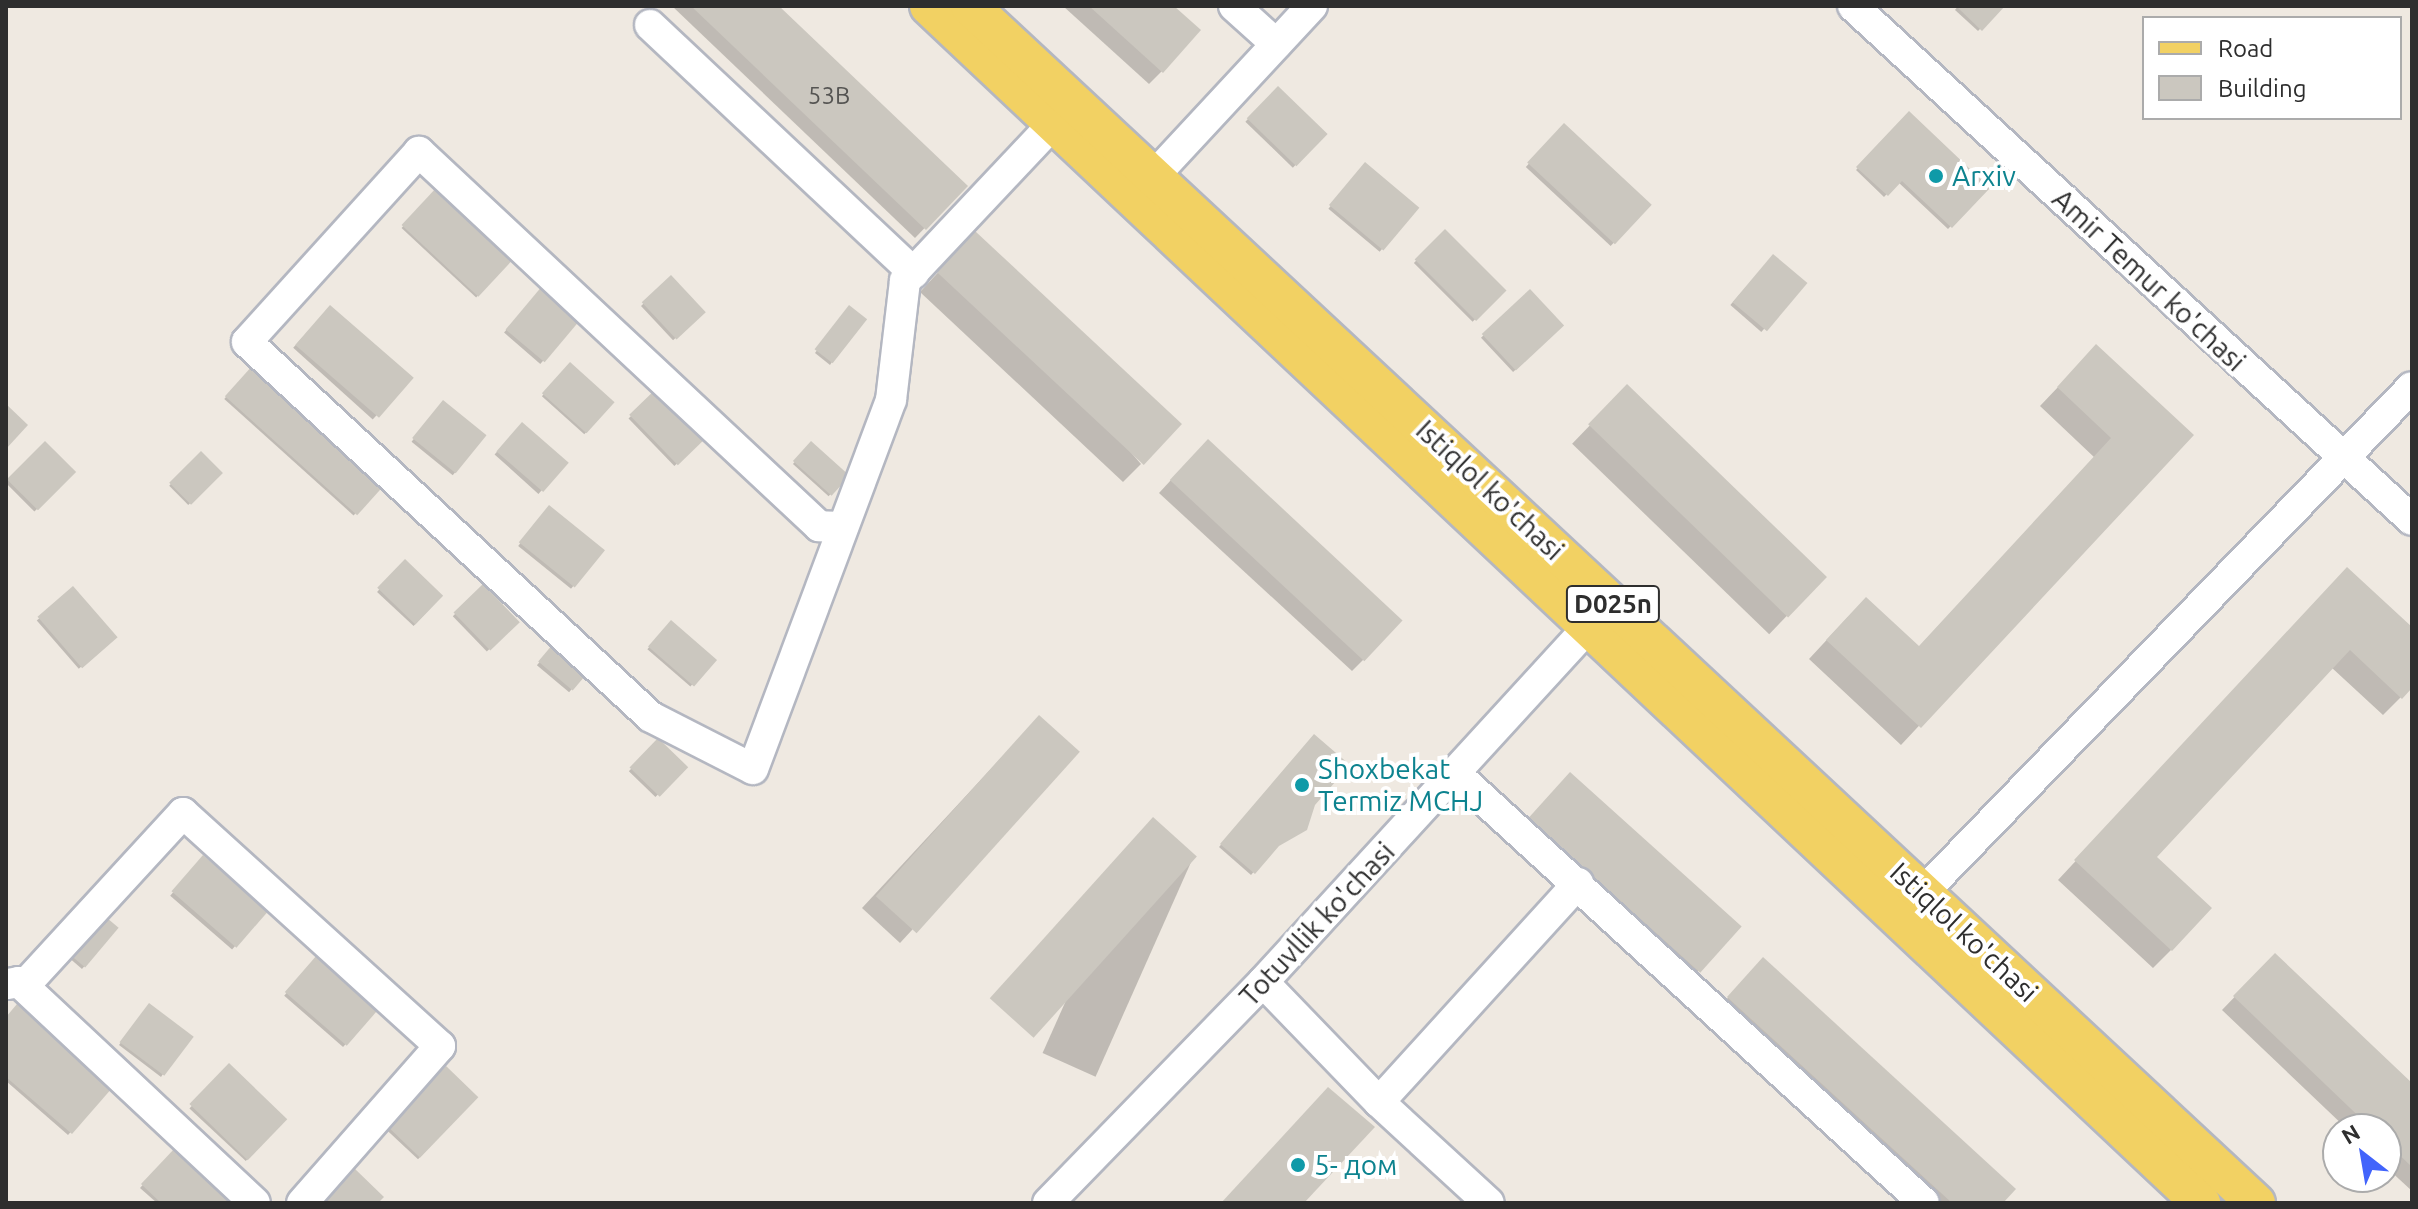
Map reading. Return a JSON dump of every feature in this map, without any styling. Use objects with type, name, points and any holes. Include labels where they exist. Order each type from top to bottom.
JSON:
[{"type":"main road","name":"Istiqlol ko'chasi","points":[[929,6],[1599,616],[1911,905],[2256,1203]]},
{"type":"main road","name":"Istiqlol ko'chasi","points":[[970,6],[1154,176],[1599,616]]},
{"type":"main road","name":"Istiqlol ko'chasi","points":[[1911,905],[2201,1203]]},
{"type":"street","points":[[1234,6],[1276,44]]},
{"type":"street","points":[[1154,176],[1312,6]]},
{"type":"street","name":"Amir Temur ko'chasi","points":[[1853,6],[2412,520]]},
{"type":"street","points":[[650,25],[914,273]]},
{"type":"street","points":[[843,527],[819,526],[419,152],[247,342],[651,717],[753,769],[891,400],[905,281],[1055,122]]},
{"type":"street","points":[[1911,905],[2412,387]]},
{"type":"street","name":"Totuvllik ko'chasi","points":[[1048,1203],[1263,982],[1457,775],[1599,616]]},
{"type":"street","points":[[1457,775],[1924,1203]]},
{"type":"street","points":[[255,1203],[15,985],[183,813],[440,1046],[302,1203]]},
{"type":"street","points":[[1379,1102],[1578,883]]},
{"type":"street","points":[[1263,982],[1379,1102],[1489,1203]]},
{"type":"building","points":[[691,6],[779,6],[968,186],[926,230]]},
{"type":"building","points":[[1089,6],[1174,6],[1201,30],[1163,73]]},
{"type":"building","points":[[1956,6],[2005,6],[1982,31]]},
{"type":"building","points":[[1278,86],[1328,134],[1296,166],[1247,118]]},
{"type":"building","points":[[1909,111],[1990,188],[1952,228],[1902,181],[1888,196],[1856,167]]},
{"type":"building","points":[[1564,123],[1652,205],[1615,244],[1527,162]]},
{"type":"building","points":[[1365,162],[1419,208],[1383,251],[1329,205]]},
{"type":"building","points":[[437,187],[514,259],[478,297],[402,225]]},
{"type":"building","points":[[1445,229],[1507,291],[1476,321],[1415,259]]},
{"type":"building","points":[[975,231],[1182,424],[1144,465],[937,272]]},
{"type":"building","points":[[1773,254],[1807,283],[1767,331],[1733,302]]},
{"type":"building","points":[[671,275],[706,312],[677,340],[642,302]]},
{"type":"building","points":[[548,279],[587,312],[545,362],[506,330]]},
{"type":"building","points":[[1530,289],[1564,326],[1516,371],[1482,334]]},
{"type":"building","points":[[330,305],[414,378],[379,418],[295,345]]},
{"type":"building","points":[[849,305],[867,319],[833,363],[815,349]]},
{"type":"building","points":[[2096,344],[2194,435],[1921,728],[1826,640],[1866,597],[1919,646],[2111,438],[2057,387]]},
{"type":"building","points":[[570,362],[615,402],[586,433],[542,393]]},
{"type":"building","points":[[253,365],[385,484],[357,515],[225,396]]},
{"type":"building","points":[[1627,384],[1827,577],[1788,617],[1588,424]]},
{"type":"building","points":[[658,387],[707,437],[678,465],[629,415]]},
{"type":"building","points":[[443,400],[487,435],[456,473],[412,438]]},
{"type":"building","points":[[6,404],[28,425],[6,449]]},
{"type":"building","points":[[522,422],[569,463],[543,492],[496,451]]},
{"type":"building","points":[[1208,439],[1403,620],[1364,661],[1170,480]]},
{"type":"building","points":[[45,441],[76,472],[38,510],[7,479]]},
{"type":"building","points":[[811,441],[850,476],[832,496],[793,461]]},
{"type":"building","points":[[201,451],[223,473],[191,505],[169,483]]},
{"type":"building","points":[[549,505],[605,550],[575,588],[519,542]]},
{"type":"building","points":[[405,559],[443,596],[415,625],[377,588]]},
{"type":"building","points":[[2347,567],[2412,627],[2412,688],[2402,699],[2350,650],[2157,857],[2212,908],[2172,951],[2074,860]]},
{"type":"building","points":[[483,584],[520,622],[490,651],[454,612]]},
{"type":"building","points":[[73,586],[118,637],[82,668],[38,617]]},
{"type":"building","points":[[671,620],[717,660],[694,686],[648,646]]},
{"type":"building","points":[[553,644],[587,673],[573,691],[538,662]]},
{"type":"building","points":[[1039,715],[1080,752],[917,933],[876,896]]},
{"type":"building","name":"Shoxbekat Termiz MCHJ","points":[[1314,734],[1350,765],[1315,805],[1307,830],[1279,846],[1255,874],[1220,844]]},
{"type":"building","points":[[658,738],[688,767],[660,797],[630,767]]},
{"type":"building","points":[[1570,772],[1742,927],[1700,973],[1529,818]]},
{"type":"building","points":[[1153,817],[1197,856],[1034,1038],[990,998]]},
{"type":"building","points":[[203,855],[268,911],[236,948],[172,891]]},
{"type":"building","points":[[101,913],[119,928],[85,968],[68,953]]},
{"type":"building","points":[[2275,953],[2412,1083],[2412,1167],[2402,1157],[2402,1113],[2355,1113],[2233,996]]},
{"type":"building","points":[[317,955],[379,1009],[347,1046],[285,992]]},
{"type":"building","points":[[1763,957],[2016,1189],[2003,1203],[1952,1203],[1727,997]]},
{"type":"building","points":[[149,1003],[194,1037],[164,1076],[120,1042]]},
{"type":"building","points":[[17,1004],[113,1087],[72,1134],[6,1077],[6,1017]]},
{"type":"building","points":[[229,1063],[287,1119],[248,1160],[189,1104]]},
{"type":"building","points":[[446,1066],[478,1097],[420,1158],[388,1126]]},
{"type":"building","name":"5- дом","points":[[1328,1087],[1375,1127],[1304,1203],[1221,1203]]},
{"type":"building","points":[[175,1148],[235,1203],[161,1203],[141,1184]]},
{"type":"building","points":[[354,1168],[384,1197],[378,1203],[321,1203]]},
{"type":"place","name":"Arxiv","points":[[1936,176]]},
{"type":"place","name":"Shoxbekat Termiz MCHJ","points":[[1302,785]]},
{"type":"place","name":"5- дом","points":[[1298,1165]]}]
